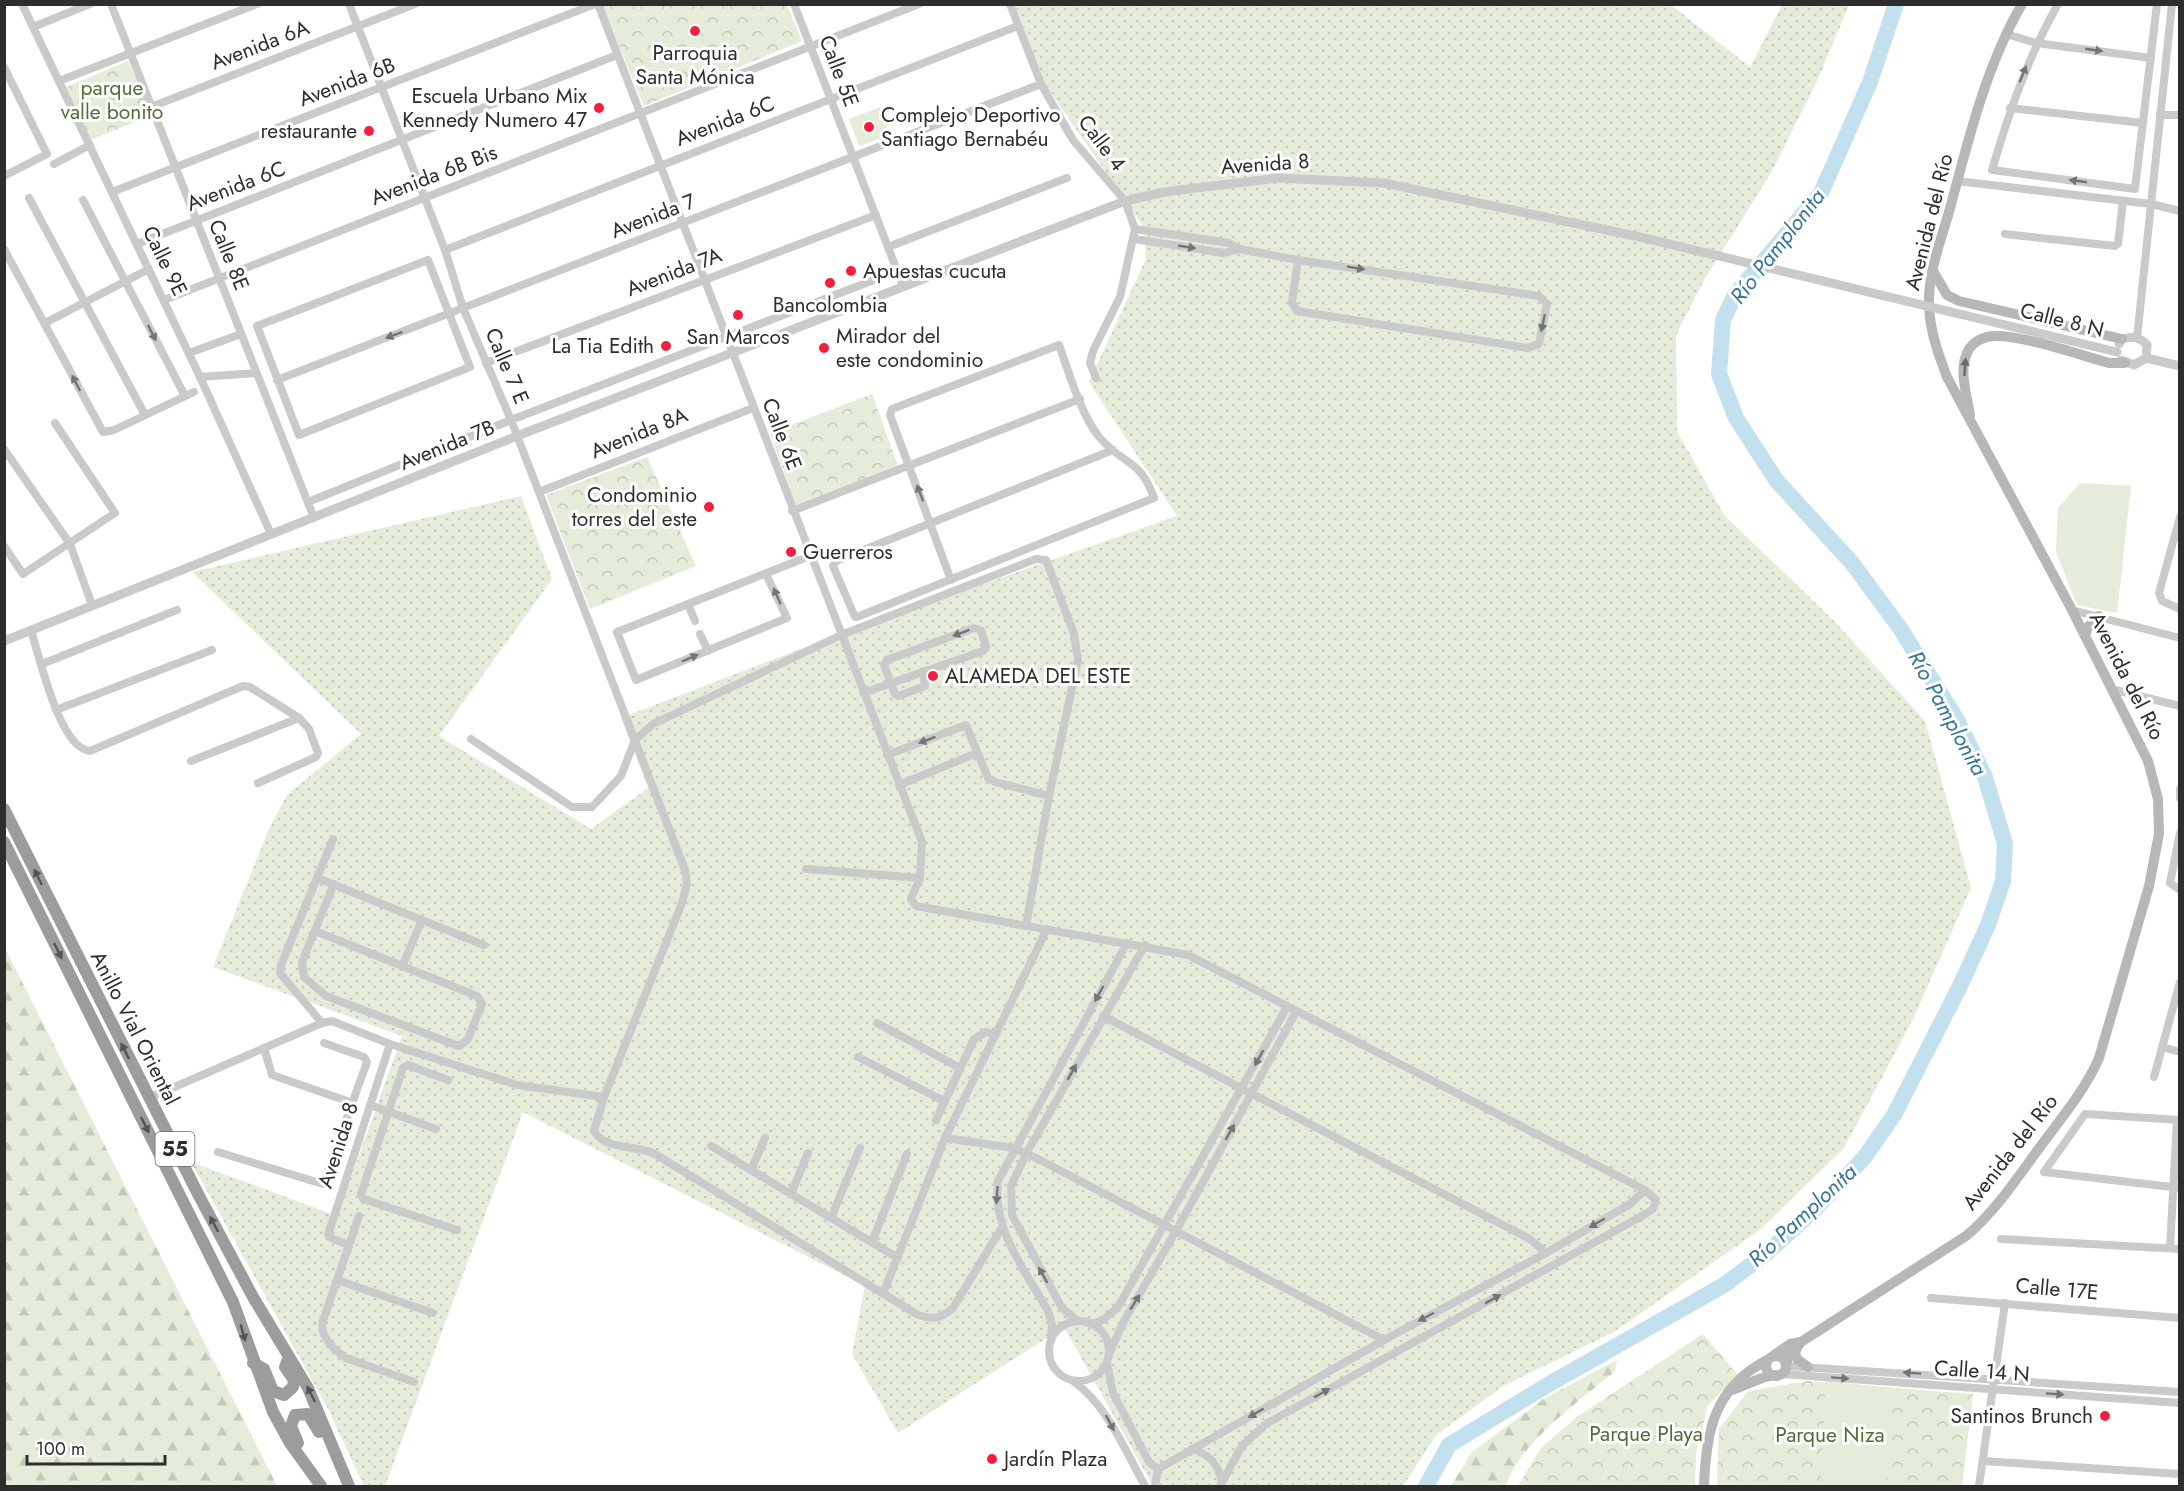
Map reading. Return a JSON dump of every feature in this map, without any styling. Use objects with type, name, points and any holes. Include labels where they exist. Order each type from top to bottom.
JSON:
[{"type":"highway","name":"Anillo Vial Oriental","points":[[4,809],[253,1297],[308,1388],[349,1486]]},
{"type":"highway","name":"Anillo Vial Oriental","points":[[4,842],[233,1302],[253,1363],[273,1412],[295,1450],[321,1486]]},
{"type":"highway","points":[[253,1363],[264,1369],[273,1391],[284,1395],[293,1387],[294,1380],[285,1367],[289,1357]]},
{"type":"highway","points":[[295,1450],[299,1441],[291,1429],[292,1419],[302,1413],[313,1418],[322,1438],[331,1441]]},
{"type":"main road","name":"Avenida del Río","points":[[1727,1394],[1746,1373],[1790,1344],[1801,1342],[1942,1254],[1978,1226],[2023,1170],[2090,1079],[2099,1058],[2149,886],[2160,817],[2155,781],[2148,761],[2072,610],[1947,377],[1933,335],[1929,295],[1933,270],[1991,69],[2022,4]]},
{"type":"main road","points":[[1933,270],[1939,285],[1947,295],[1959,301],[2122,339]]},
{"type":"main road","points":[[1972,425],[1964,365],[1967,352],[1973,344],[1984,338],[2005,336],[2109,363],[2125,363]]},
{"type":"main road","points":[[2085,636],[2088,627],[2099,616]]},
{"type":"main road","points":[[1801,1342],[1795,1352],[1796,1356],[1808,1367]]},
{"type":"main road","points":[[1704,1486],[1707,1438],[1716,1412],[1727,1394],[1750,1382],[1781,1372],[1788,1357],[1801,1342]]},
{"type":"main road","points":[[1771,1358],[1783,1359],[1781,1372],[1767,1371],[1771,1358]]},
{"type":"street","name":"Calle 9E","points":[[22,4],[200,376],[271,534]]},
{"type":"street","points":[[33,27],[90,4]]},
{"type":"street","name":"Calle 8E","points":[[111,4],[314,518]]},
{"type":"street","points":[[59,81],[257,4]]},
{"type":"street","name":"Calle 7 E","points":[[349,4],[445,250],[463,308],[511,420],[684,866],[687,884],[682,903],[604,1097],[594,1131],[601,1140],[655,1154],[918,1315],[931,1319],[941,1318],[953,1308],[987,1251]]},
{"type":"street","name":"Avenida 6A","points":[[151,107],[415,4]]},
{"type":"street","name":"Calle 6E","points":[[596,4],[922,842],[920,878],[911,899],[916,906],[1026,926]]},
{"type":"street","name":"Avenida 6B","points":[[112,192],[596,4]]},
{"type":"street","name":"Calle 5E","points":[[794,4],[903,286]]},
{"type":"street","name":"Avenida 6B Bis","points":[[164,300],[918,4]]},
{"type":"street","name":"Calle 4","points":[[1010,4],[1041,84],[1073,140],[1125,201]]},
{"type":"street","points":[[2058,4],[2036,43],[2010,108],[1992,170],[2135,189],[2157,4]]},
{"type":"street","points":[[2137,338],[2172,4]]},
{"type":"street","name":"Avenida 6C","points":[[445,250],[1018,26]]},
{"type":"street","points":[[2006,34],[2036,43],[2151,58]]},
{"type":"street","name":"Avenida 6C","points":[[137,244],[617,55]]},
{"type":"street","points":[[4,67],[47,154],[4,176]]},
{"type":"street","name":"Avenida 7","points":[[277,380],[1041,84]]},
{"type":"street","points":[[2010,108],[2144,123]]},
{"type":"street","points":[[2160,115],[2180,115]]},
{"type":"street","points":[[54,164],[90,145]]},
{"type":"street","name":"Avenida 8","points":[[903,286],[1125,201],[1164,192],[1278,177],[1384,183],[1640,237],[1964,315]]},
{"type":"street","points":[[888,247],[1067,178]]},
{"type":"street","points":[[1957,181],[2151,204],[2180,211]]},
{"type":"street","points":[[29,198],[145,415]]},
{"type":"street","points":[[83,200],[185,396]]},
{"type":"street","points":[[1096,378],[1090,363],[1093,351],[1120,297],[1134,239],[1135,229],[1125,201]]},
{"type":"street","points":[[2005,234],[2115,246],[2118,244],[2123,201]]},
{"type":"street","name":"Avenida 7A","points":[[486,363],[876,215]]},
{"type":"street","points":[[1135,229],[1229,243],[1239,249],[1298,260],[1539,296],[1547,304],[1539,344],[1528,348],[1297,311],[1292,302],[1298,260]]},
{"type":"street","points":[[1134,239],[1224,253],[1239,249]]},
{"type":"street","points":[[4,249],[103,432],[108,433],[194,392]]},
{"type":"street","points":[[428,260],[448,314],[470,367],[299,435],[257,326],[428,260]]},
{"type":"street","points":[[45,323],[149,269]]},
{"type":"street","name":"Avenida 7B","points":[[308,502],[511,420],[897,271]]},
{"type":"street","name":"Avenida 7B","points":[[4,640],[517,436],[903,286]]},
{"type":"street","points":[[825,299],[831,314]]},
{"type":"street","name":"Calle 8 N","points":[[1964,315],[2117,352],[2125,363]]},
{"type":"street","points":[[189,353],[241,334]]},
{"type":"street","points":[[2117,352],[2122,339],[2137,338],[2147,345],[2146,358],[2139,364],[2125,363]]},
{"type":"street","points":[[951,580],[930,522],[909,465],[890,415],[892,408],[1059,345],[1080,399],[1100,438],[1140,469],[1154,498],[951,580],[855,617],[833,566],[836,561],[930,522],[1113,450]]},
{"type":"street","points":[[2146,358],[2180,366]]},
{"type":"street","points":[[200,376],[256,373]]},
{"type":"street","points":[[792,511],[1080,399]]},
{"type":"street","name":"Avenida 8A","points":[[539,492],[753,408]]},
{"type":"street","points":[[4,546],[24,574],[115,513],[55,423]]},
{"type":"street","points":[[4,449],[70,543],[92,605]]},
{"type":"street","points":[[425,455],[432,470]]},
{"type":"street","points":[[2180,517],[2158,593],[2162,601],[2180,609]]},
{"type":"street","points":[[766,573],[787,618],[636,680],[617,632],[766,573],[810,556]]},
{"type":"street","points":[[471,739],[572,807],[591,807],[617,781],[635,740],[653,723],[841,635],[1036,559],[1046,560],[1074,634],[1078,660],[1049,796],[1026,926],[1145,945],[1188,955],[1645,1190],[1656,1200],[1653,1209],[1642,1216],[1266,1424],[1242,1446],[1221,1484]]},
{"type":"street","points":[[688,604],[695,621]]},
{"type":"street","points":[[42,664],[177,610]]},
{"type":"street","points":[[2072,610],[2180,638]]},
{"type":"street","points":[[863,693],[891,684],[986,649],[981,630],[974,628],[886,660],[884,665],[891,684],[898,696],[926,686],[924,672]]},
{"type":"street","points":[[31,631],[56,710],[66,733],[80,748],[90,751],[243,686],[250,687],[299,718],[309,729],[318,753],[316,757],[258,783]]},
{"type":"street","points":[[700,634],[708,651]]},
{"type":"street","points":[[56,710],[212,650]]},
{"type":"street","points":[[2110,689],[2180,706]]},
{"type":"street","points":[[190,761],[299,718]]},
{"type":"street","points":[[887,755],[966,725],[988,778],[995,782],[1049,796]]},
{"type":"street","points":[[899,785],[977,753]]},
{"type":"street","points":[[2180,789],[2180,798]]},
{"type":"street","points":[[2180,833],[2170,883],[2180,890]]},
{"type":"street","points":[[322,1023],[280,973],[281,965],[333,839]]},
{"type":"street","points":[[806,868],[920,878]]},
{"type":"street","points":[[317,878],[484,945]]},
{"type":"street","points":[[315,931],[481,1000],[482,1004],[468,1039],[463,1044],[456,1045],[321,994],[302,973],[302,962],[334,884]]},
{"type":"street","points":[[402,967],[422,920]]},
{"type":"street","points":[[884,1294],[945,1138],[1047,929]]},
{"type":"street","points":[[1127,943],[1014,1148],[998,1181],[996,1199],[1002,1227],[1048,1311],[1052,1324],[1049,1353],[1053,1367],[1063,1377],[1087,1391],[1102,1408],[1145,1486]]},
{"type":"street","points":[[1145,945],[1026,1154],[1011,1186],[1012,1215],[1062,1308],[1078,1321],[1091,1324],[1105,1336],[1113,1393],[1149,1462],[1158,1469]]},
{"type":"street","points":[[2154,1077],[2180,982]]},
{"type":"street","points":[[1091,1324],[1103,1320],[1118,1307],[1287,1007]]},
{"type":"street","points":[[1071,1380],[1088,1380],[1096,1376],[1108,1359],[1124,1321],[1296,1012]]},
{"type":"street","points":[[1103,1016],[1530,1239],[1546,1253]]},
{"type":"street","points":[[150,1098],[322,1023],[332,1021],[390,1044],[517,1085],[604,1097]]},
{"type":"street","points":[[877,1023],[960,1068]]},
{"type":"street","points":[[936,1120],[978,1035],[986,1032],[995,1035]]},
{"type":"street","points":[[218,1152],[323,1184],[366,1059],[324,1043]]},
{"type":"street","name":"Avenida 8","points":[[349,1245],[330,1238],[328,1235],[390,1044]]},
{"type":"street","points":[[2162,1047],[2180,1052]]},
{"type":"street","points":[[264,1048],[272,1075],[353,1102]]},
{"type":"street","points":[[858,1057],[944,1101]]},
{"type":"street","points":[[448,1080],[405,1066],[361,1197],[457,1230]]},
{"type":"street","points":[[370,1105],[436,1129]]},
{"type":"street","points":[[2170,1248],[2177,1187],[2178,1120],[2085,1114],[2044,1172],[2177,1187]]},
{"type":"street","points":[[751,1170],[765,1138]]},
{"type":"street","points":[[945,1138],[1014,1148],[1384,1340]]},
{"type":"street","points":[[711,1146],[898,1258]]},
{"type":"street","points":[[831,1218],[860,1149]]},
{"type":"street","points":[[791,1194],[808,1153]]},
{"type":"street","points":[[872,1242],[907,1154]]},
{"type":"street","points":[[1155,1486],[1158,1469],[1384,1340],[1546,1253],[1630,1204],[1645,1190]]},
{"type":"street","points":[[358,1216],[321,1327],[337,1352],[346,1358],[414,1382]]},
{"type":"street","points":[[987,1251],[1002,1227]]},
{"type":"street","points":[[2001,1239],[2180,1249]]},
{"type":"street","points":[[987,1251],[999,1246],[1012,1247]]},
{"type":"street","points":[[337,1281],[433,1313]]},
{"type":"street","name":"Calle 17E","points":[[1931,1298],[2180,1318]]},
{"type":"street","points":[[1979,1486],[2005,1303]]},
{"type":"street","points":[[1051,1339],[1062,1326],[1078,1321]]},
{"type":"street","name":"Calle 14 N","points":[[1781,1372],[1808,1367],[2180,1392]]},
{"type":"street","name":"Calle 14 N","points":[[1781,1372],[2180,1403]]},
{"type":"street","points":[[1192,1449],[1204,1453],[1213,1461],[1221,1484]]},
{"type":"street","points":[[1983,1461],[2180,1474]]},
{"type":"green space","points":[[602,5],[787,5],[802,41],[644,106]]},
{"type":"green space","points":[[1015,5],[1671,5],[1750,67],[1782,5],[1849,5],[1817,81],[1771,173],[1704,280],[1676,335],[1677,431],[1724,515],[1834,621],[1925,721],[1971,888],[1913,1019],[1844,1148],[1761,1229],[1614,1332],[1503,1386],[1436,1435],[1403,1486],[1153,1486],[1064,1327],[898,1433],[852,1354],[865,1286],[523,1112],[385,1486],[364,1486],[328,1409],[191,1162],[337,1216],[402,1036],[213,967],[269,829],[287,795],[361,734],[192,572],[521,496],[552,579],[439,736],[591,829],[648,788],[621,718],[829,638],[1177,516],[1089,382],[1146,259],[1143,226],[1045,84]]},
{"type":"green space","name":"parque valle bonito","points":[[128,61],[152,115],[91,140],[66,87]]},
{"type":"green space","name":"Complejo Deportivo Santiago Bernabéu","points":[[880,107],[890,135],[859,146],[849,119]]},
{"type":"green space","points":[[872,394],[898,466],[796,505],[770,433]]},
{"type":"green space","points":[[647,457],[696,566],[590,609],[546,495]]},
{"type":"green space","points":[[2080,483],[2131,486],[2117,613],[2077,605],[2056,552],[2058,508]]},
{"type":"green space","points":[[5,948],[277,1486],[5,1486]]},
{"type":"green space","name":"Parque Playa","points":[[1703,1334],[1738,1375],[1708,1405],[1696,1453],[1695,1486],[1518,1486],[1541,1448],[1578,1416]]},
{"type":"green space","points":[[1617,1360],[1615,1371],[1537,1438],[1513,1470],[1506,1486],[1451,1486],[1472,1452],[1545,1398]]},
{"type":"green space","name":"Parque Niza","points":[[1808,1381],[1973,1394],[1962,1486],[1717,1486],[1719,1429],[1748,1391]]},
{"type":"green space","points":[[1826,1381],[1892,1388],[1886,1486],[1820,1486]]},
{"type":"waterway","name":"Río Pamplonita","points":[[1426,1486],[1449,1445],[1551,1383],[1724,1285],[1768,1252],[1816,1208],[1864,1158],[1894,1115],[1960,986],[1988,925],[2003,881],[2005,844],[1985,777],[1957,720],[1900,628],[1852,563],[1776,480],[1736,418],[1719,374],[1723,320],[1735,295],[1821,193],[1870,82],[1896,4]]},
{"type":"place","name":"Parroquia Santa Mónica","points":[[695,31]]},
{"type":"place","name":"Escuela Urbano Mix Kennedy Numero 47","points":[[599,108]]},
{"type":"place","name":"Complejo Deportivo Santiago Bernabéu","points":[[869,127]]},
{"type":"place","name":"restaurante","points":[[369,131]]},
{"type":"place","name":"Apuestas cucuta","points":[[851,271]]},
{"type":"place","name":"Bancolombia","points":[[830,283]]},
{"type":"place","name":"San Marcos","points":[[738,315]]},
{"type":"place","name":"La Tia Edith","points":[[666,346]]},
{"type":"place","name":"Mirador del este condominio","points":[[824,348]]},
{"type":"place","name":"Condominio torres del este","points":[[709,507]]},
{"type":"place","name":"Guerreros","points":[[791,552]]},
{"type":"place","name":"ALAMEDA DEL ESTE","points":[[933,676]]},
{"type":"place","name":"Santinos Brunch","points":[[2105,1416]]},
{"type":"place","name":"Jardín Plaza","points":[[992,1459]]}]
